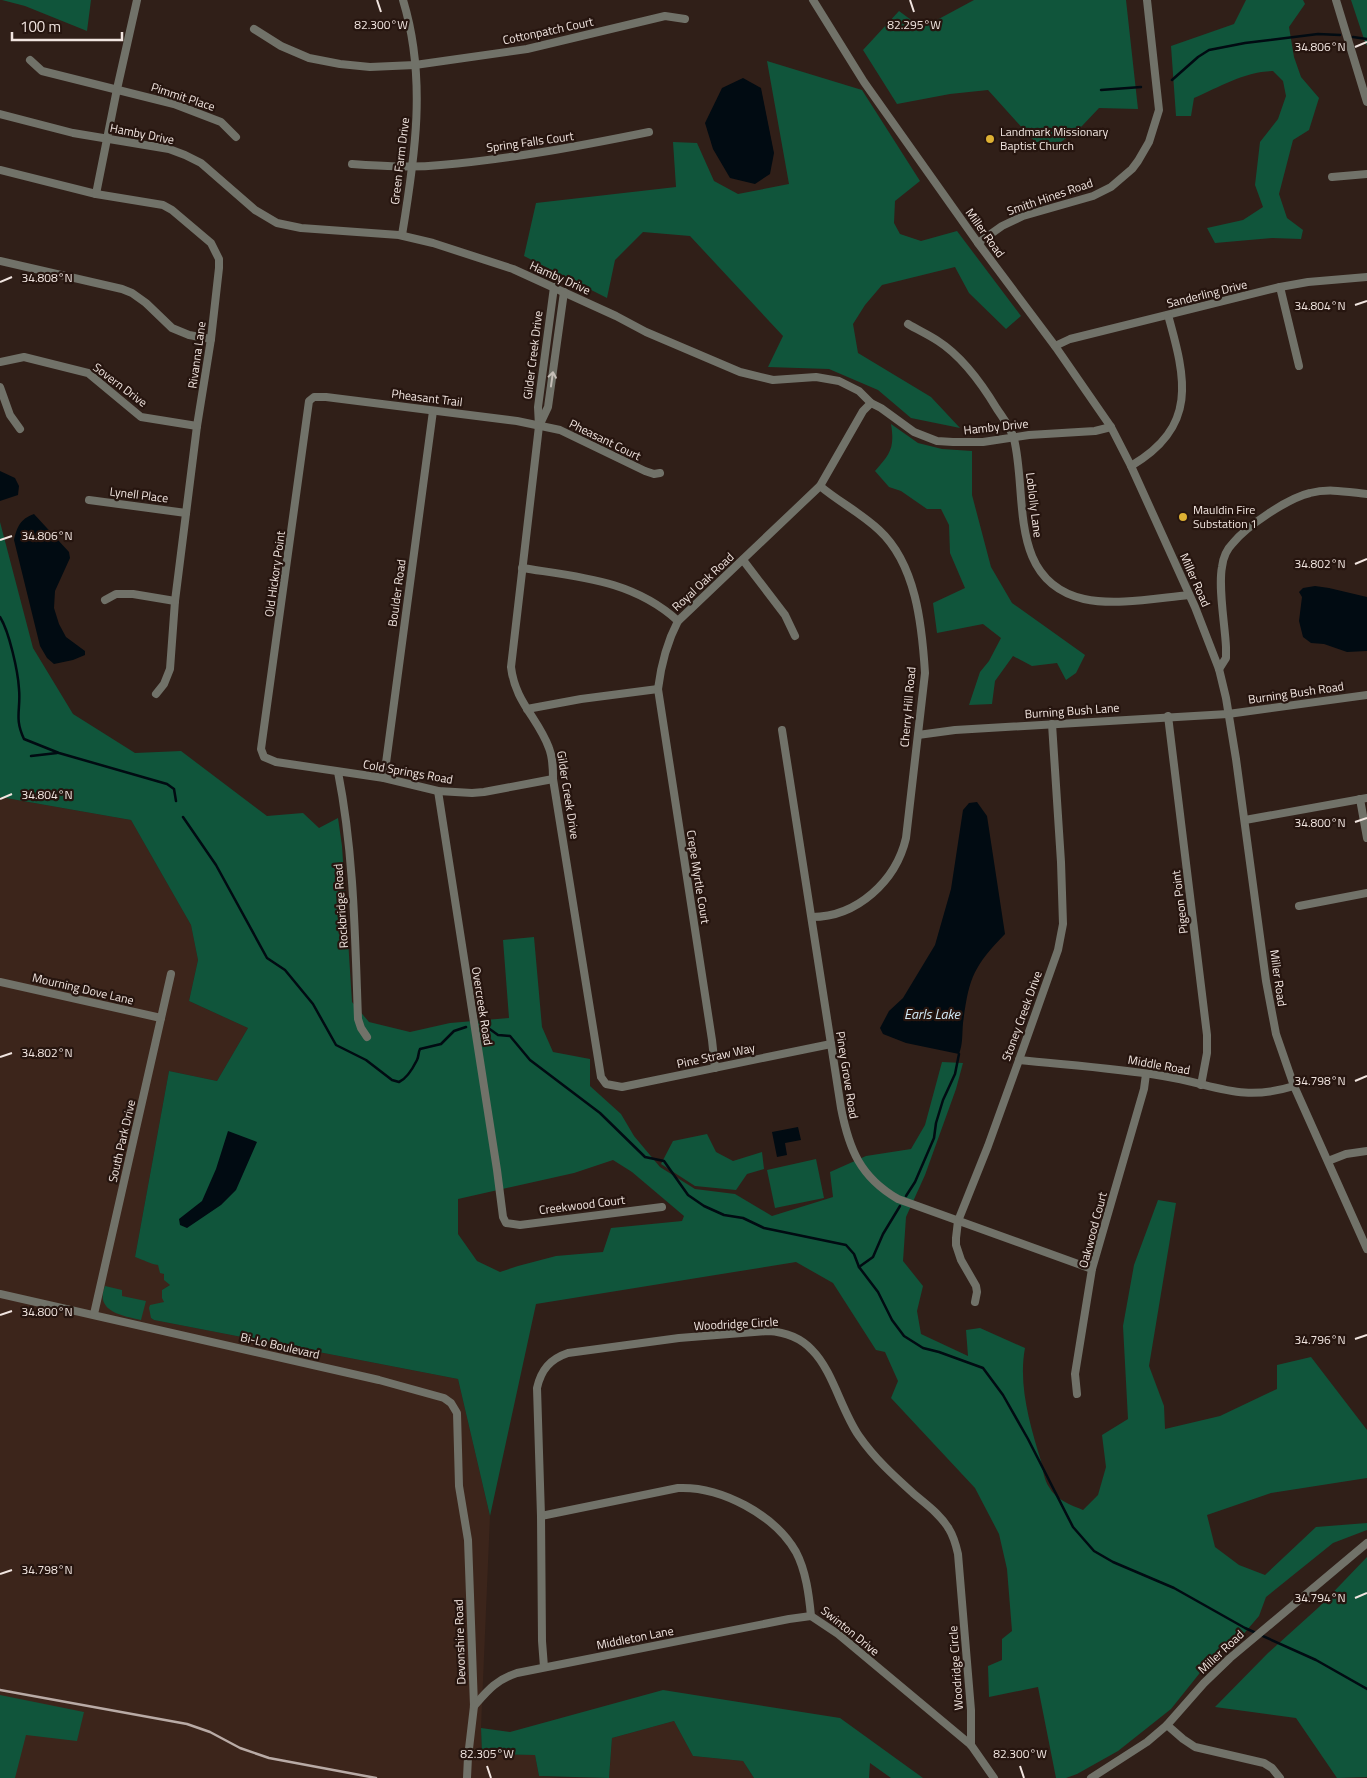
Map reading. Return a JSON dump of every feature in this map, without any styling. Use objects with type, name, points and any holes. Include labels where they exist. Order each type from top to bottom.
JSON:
[{"type":"street","points":[[96,194],[106,138],[137,0]]},
{"type":"street","name":"Green Farm Drive","points":[[402,235],[417,120],[414,65],[410,32],[403,0]]},
{"type":"street","name":"Miller Road","points":[[814,0],[864,82],[978,243],[1055,346],[1111,428],[1131,466],[1202,622],[1219,669],[1228,714],[1245,820],[1272,1016],[1279,1047],[1294,1086],[1367,1250]]},
{"type":"street","name":"Smith Hines Road","points":[[978,243],[1002,226],[1023,216],[1093,196],[1111,187],[1138,161],[1150,142],[1158,110],[1147,0]]},
{"type":"street","points":[[1336,0],[1367,102]]},
{"type":"street","name":"Cottonpatch Court","points":[[254,30],[281,46],[309,58],[370,67],[414,65],[527,49],[665,16],[685,19]]},
{"type":"street","name":"Pimmit Place","points":[[30,60],[42,71],[174,104],[221,122],[236,137]]},
{"type":"street","name":"Hamby Drive","points":[[0,114],[72,133],[154,146],[185,155],[208,170],[255,210],[277,223],[301,228],[402,235],[513,269],[616,316],[646,332],[740,372],[773,380],[816,377],[833,379],[859,391],[871,403],[914,432],[937,441],[983,442],[1013,437],[1095,431],[1111,428]]},
{"type":"street","name":"Spring Falls Court","points":[[352,164],[440,166],[556,151],[649,132]]},
{"type":"street","name":"Rivanna Lane","points":[[0,170],[96,194],[163,205],[172,210],[211,244],[220,258],[211,339],[175,601],[170,669],[164,684],[156,694]]},
{"type":"street","points":[[1332,176],[1367,174]]},
{"type":"street","points":[[0,261],[122,289],[139,298],[172,328],[180,332],[211,339]]},
{"type":"street","name":"Sanderling Drive","points":[[1055,346],[1070,339],[1280,287],[1308,282],[1367,277]]},
{"type":"street","name":"Gilder Creek Drive","points":[[554,287],[538,407],[540,426],[510,667],[516,690],[549,746],[593,1032],[601,1077],[606,1084]]},
{"type":"street","points":[[1280,287],[1300,366]]},
{"type":"street","name":"Gilder Creek Drive","points":[[540,426],[548,407],[564,292]]},
{"type":"street","points":[[1131,466],[1144,459],[1160,445],[1174,425],[1182,405],[1183,393],[1180,365],[1168,315]]},
{"type":"street","name":"Loblolly Lane","points":[[908,324],[938,341],[963,362],[991,398],[1013,437],[1026,539],[1034,560],[1050,580],[1070,594],[1094,601],[1190,595]]},
{"type":"street","name":"Sovern Drive","points":[[0,362],[24,357],[88,373],[140,416],[198,426]]},
{"type":"street","points":[[0,387],[10,415],[20,428]]},
{"type":"street","name":"Pheasant Trail","points":[[312,398],[326,397],[517,421],[540,426]]},
{"type":"street","name":"Old Hickory Point","points":[[262,754],[261,749],[309,401],[312,398]]},
{"type":"street","name":"Royal Oak Road","points":[[658,689],[660,671],[670,637],[678,620],[820,486],[863,411],[871,403]]},
{"type":"street","name":"Boulder Road","points":[[384,778],[432,411]]},
{"type":"street","name":"Pheasant Court","points":[[540,426],[560,430],[645,471],[654,474],[660,473]]},
{"type":"street","name":"Cherry Hill Road","points":[[812,917],[827,917],[855,905],[879,888],[895,868],[902,854],[906,838],[924,673],[924,651],[917,607],[906,569],[895,549],[880,530],[820,486]]},
{"type":"street","points":[[1219,669],[1226,658],[1220,578],[1226,554],[1232,543],[1282,505],[1299,496],[1321,491],[1367,494]]},
{"type":"street","name":"Lynell Place","points":[[90,500],[186,513]]},
{"type":"street","points":[[743,560],[785,615],[795,636]]},
{"type":"street","points":[[522,568],[596,579],[614,584],[666,610],[678,620]]},
{"type":"street","points":[[105,600],[116,594],[133,594],[175,601]]},
{"type":"street","points":[[527,709],[581,699],[658,689]]},
{"type":"street","name":"Crepe Myrtle Court","points":[[658,689],[715,1068]]},
{"type":"street","name":"Burning Bush Road","points":[[1228,714],[1367,695]]},
{"type":"street","name":"Burning Bush Lane","points":[[918,735],[955,730],[1168,716],[1228,714]]},
{"type":"street","name":"Pigeon Point","points":[[1168,716],[1207,1035],[1207,1053],[1201,1085]]},
{"type":"street","name":"Stoney Creek Drive","points":[[975,1302],[976,1286],[961,1260],[956,1245],[958,1221],[988,1146],[1058,950],[1063,924],[1052,724]]},
{"type":"street","name":"Piney Grove Road","points":[[782,730],[846,1132],[850,1146],[862,1168],[874,1182],[898,1199],[1092,1269]]},
{"type":"street","name":"Cold Springs Road","points":[[262,754],[264,758],[270,761],[384,778],[438,791],[484,792],[553,779]]},
{"type":"street","name":"Rockbridge Road","points":[[338,772],[352,890],[358,1019],[360,1028],[367,1038]]},
{"type":"street","name":"Overcreek Road","points":[[438,791],[497,1170],[501,1212],[506,1223]]},
{"type":"street","points":[[1245,820],[1364,798],[1367,838]]},
{"type":"street","points":[[1299,906],[1367,893]]},
{"type":"street","name":"South Park Drive","points":[[94,1314],[171,974]]},
{"type":"street","name":"Mourning Dove Lane","points":[[0,982],[161,1018]]},
{"type":"street","name":"Pine Straw Way","points":[[606,1084],[622,1086],[831,1044]]},
{"type":"street","name":"Middle Road","points":[[1019,1060],[1128,1070],[1235,1092],[1254,1094],[1294,1086]]},
{"type":"street","name":"Oakwood Court","points":[[1077,1394],[1075,1374],[1092,1269],[1144,1089],[1146,1074]]},
{"type":"street","points":[[1328,1161],[1346,1154],[1367,1151]]},
{"type":"street","name":"Creekwood Court","points":[[506,1223],[520,1225],[662,1207]]},
{"type":"street","name":"Bi-Lo Boulevard","points":[[0,1294],[379,1380],[444,1398],[451,1403],[457,1412],[459,1486],[462,1506]]},
{"type":"street","name":"Woodridge Circle","points":[[544,1667],[541,1631],[537,1388],[542,1372],[554,1360],[568,1353],[679,1338],[768,1331],[788,1334],[810,1347],[820,1358],[848,1419],[870,1451],[893,1475],[938,1514],[952,1535],[958,1554],[971,1745]]},
{"type":"street","name":"Swinton Drive","points":[[540,1516],[678,1488],[700,1489],[721,1495],[760,1515],[778,1529],[796,1553],[809,1595],[812,1616],[838,1634],[971,1745],[994,1778]]},
{"type":"street","name":"Devonshire Road","points":[[462,1506],[469,1559],[474,1706],[467,1778]]},
{"type":"street","name":"Miller Road","points":[[1092,1778],[1128,1756],[1167,1725],[1204,1683],[1259,1633],[1367,1543]]},
{"type":"street","name":"Middleton Lane","points":[[474,1706],[494,1684],[517,1673],[812,1616]]},
{"type":"street","points":[[1167,1725],[1183,1740],[1195,1747],[1264,1763],[1272,1768],[1280,1778]]},
{"type":"shaded area","points":[[0,797],[131,820],[191,925],[198,960],[189,1001],[248,1028],[217,1081],[169,1071],[135,1257],[158,1265],[170,1285],[162,1290],[164,1302],[151,1318],[458,1379],[490,1516],[481,1728],[482,1754],[535,1755],[539,1776],[561,1778],[0,1778]]},
{"type":"shaded area","points":[[674,1721],[693,1756],[743,1761],[754,1778],[609,1778],[612,1738]]},
{"type":"green space","points":[[2,0],[91,0],[87,31],[25,6]]},
{"type":"green space","points":[[974,0],[1126,0],[1138,109],[1099,108],[1082,126],[1061,142],[1035,142],[988,90],[950,94],[897,104],[863,50],[899,11],[922,28]]},
{"type":"green space","points":[[1246,0],[1303,0],[1305,4],[1289,27],[1294,57],[1301,77],[1319,98],[1309,130],[1293,140],[1279,194],[1287,218],[1303,230],[1301,239],[1272,238],[1215,243],[1207,228],[1243,220],[1263,207],[1255,185],[1260,142],[1278,119],[1286,96],[1283,81],[1273,71],[1242,77],[1194,98],[1191,116],[1176,116],[1171,46],[1234,24]]},
{"type":"green space","points":[[1351,0],[1367,0],[1367,45],[1366,45]]},
{"type":"green space","points":[[767,61],[862,90],[920,181],[895,201],[894,223],[900,234],[921,241],[957,231],[1021,316],[1006,329],[969,293],[955,267],[882,285],[865,305],[853,324],[858,353],[931,397],[960,428],[911,418],[878,390],[829,369],[768,367],[783,336],[690,236],[643,232],[615,260],[607,298],[524,256],[536,203],[676,187],[673,142],[697,143],[714,181],[738,194],[789,184]]},
{"type":"green space","points":[[891,424],[918,443],[942,449],[972,451],[972,495],[991,567],[1012,603],[1085,655],[1076,673],[1066,680],[1057,663],[1032,666],[1013,656],[995,681],[992,704],[969,705],[980,672],[989,661],[1001,638],[983,624],[937,633],[933,603],[965,588],[950,553],[949,525],[941,509],[927,509],[901,491],[889,487],[875,471],[888,455],[892,445]]},
{"type":"green space","points":[[0,522],[33,648],[73,714],[135,753],[181,751],[267,816],[303,813],[319,828],[338,818],[342,846],[352,1002],[369,1022],[410,1032],[450,1023],[509,1018],[503,940],[534,937],[542,1027],[553,1052],[590,1059],[590,1086],[621,1114],[634,1136],[660,1167],[695,1189],[735,1194],[772,1216],[833,1197],[830,1172],[866,1156],[911,1149],[925,1125],[942,1062],[963,1063],[956,1089],[925,1175],[906,1217],[903,1261],[923,1286],[917,1311],[921,1334],[968,1356],[966,1330],[980,1328],[1025,1348],[1023,1376],[1026,1405],[1045,1478],[1052,1492],[1064,1502],[1083,1510],[1098,1495],[1106,1467],[1102,1435],[1128,1419],[1123,1326],[1134,1265],[1158,1200],[1176,1203],[1149,1366],[1164,1406],[1165,1429],[1220,1416],[1277,1389],[1277,1365],[1311,1357],[1367,1430],[1367,1478],[1271,1493],[1207,1515],[1215,1547],[1239,1565],[1265,1575],[1316,1527],[1367,1523],[1367,1530],[1333,1543],[1266,1597],[1259,1616],[1235,1644],[1211,1659],[1171,1709],[1118,1751],[1077,1774],[1066,1778],[1056,1778],[1038,1687],[989,1697],[988,1666],[1002,1660],[1002,1639],[1012,1631],[1007,1569],[999,1534],[975,1488],[891,1398],[898,1381],[885,1352],[876,1350],[833,1283],[796,1262],[536,1304],[490,1516],[458,1379],[151,1318],[150,1305],[164,1302],[162,1290],[170,1285],[164,1280],[164,1274],[160,1273],[158,1265],[135,1257],[169,1071],[217,1081],[248,1028],[189,1001],[198,960],[191,925],[131,820],[0,797]],"holes":[[[613,1160],[632,1172],[684,1216],[682,1221],[611,1228],[603,1252],[556,1256],[500,1272],[477,1261],[458,1234],[458,1199],[574,1173]]]},
{"type":"green space","points":[[707,1134],[716,1152],[733,1161],[762,1152],[764,1169],[747,1174],[736,1190],[695,1186],[661,1164],[673,1141]]},
{"type":"green space","points":[[816,1159],[824,1198],[775,1208],[767,1170]]},
{"type":"green space","points":[[105,1286],[122,1290],[122,1296],[146,1301],[141,1320],[119,1314],[107,1307],[103,1295]]},
{"type":"green space","points":[[1367,1557],[1367,1777],[1337,1778],[1296,1718],[1215,1707],[1268,1653],[1319,1607]]},
{"type":"green space","points":[[663,1690],[840,1718],[923,1778],[891,1778],[870,1763],[869,1778],[754,1778],[743,1761],[693,1756],[674,1721],[612,1738],[609,1778],[539,1776],[535,1755],[482,1754],[481,1728],[510,1732]]},
{"type":"green space","points":[[0,1695],[84,1712],[77,1741],[26,1735],[15,1778],[0,1778]]},
{"type":"water","points":[[743,78],[761,88],[774,153],[770,174],[755,184],[730,178],[713,149],[705,123],[722,88]]},
{"type":"water","points":[[0,471],[15,478],[19,486],[18,495],[0,501]]},
{"type":"water","points":[[34,514],[69,552],[70,558],[55,591],[54,608],[66,637],[85,651],[85,655],[54,664],[47,658],[40,646],[14,540],[20,524],[25,518]]},
{"type":"water","points":[[1315,586],[1367,597],[1367,651],[1347,652],[1324,644],[1311,643],[1303,637],[1299,621],[1302,597],[1299,592],[1303,588]]},
{"type":"water","name":"Earls Lake","points":[[977,802],[987,816],[1005,934],[979,965],[970,984],[959,1054],[906,1043],[883,1034],[880,1028],[889,1011],[903,998],[935,945],[951,889],[963,810],[969,803]]},
{"type":"water","points":[[798,1127],[801,1140],[785,1143],[787,1155],[777,1157],[772,1132]]},
{"type":"water","points":[[228,1131],[257,1142],[236,1190],[221,1205],[187,1228],[180,1225],[179,1219],[202,1201],[216,1169]]},
{"type":"waterway","points":[[1172,80],[1209,50],[1245,43],[1318,34],[1340,35]]},
{"type":"waterway","points":[[1353,37],[1367,39]]},
{"type":"waterway","points":[[1101,90],[1141,87]]},
{"type":"waterway","points":[[0,617],[7,632],[15,662],[19,689],[19,725],[24,739],[59,753],[167,784],[174,789],[176,801]]},
{"type":"waterway","points":[[31,756],[57,753]]},
{"type":"waterway","points":[[183,817],[216,865],[267,958],[285,970],[313,1004],[336,1045],[366,1060],[392,1080],[399,1082],[411,1070],[418,1059],[420,1049],[441,1044],[454,1031],[466,1027]]},
{"type":"waterway","points":[[484,1025],[498,1035],[510,1036],[530,1060],[600,1113],[645,1157],[664,1161],[688,1195],[704,1206],[724,1215],[743,1218],[764,1228],[846,1245],[854,1254],[859,1267],[878,1292],[892,1320],[904,1336],[923,1348],[983,1368],[1003,1395],[1028,1439],[1073,1527],[1094,1551],[1113,1562],[1174,1588],[1245,1628],[1316,1660],[1367,1689]]},
{"type":"waterway","points":[[906,1196],[915,1182],[934,1138],[936,1123],[943,1100],[955,1074],[959,1054]]},
{"type":"waterway","points":[[859,1267],[873,1257],[883,1234],[900,1206]]},
{"type":"railway","points":[[0,1690],[187,1724],[210,1732],[240,1748],[269,1758],[376,1778]]},
{"type":"place","name":"Landmark Missionary Baptist Church","points":[[990,139]]},
{"type":"place","name":"Mauldin Fire Substation 1","points":[[1183,517]]}]
